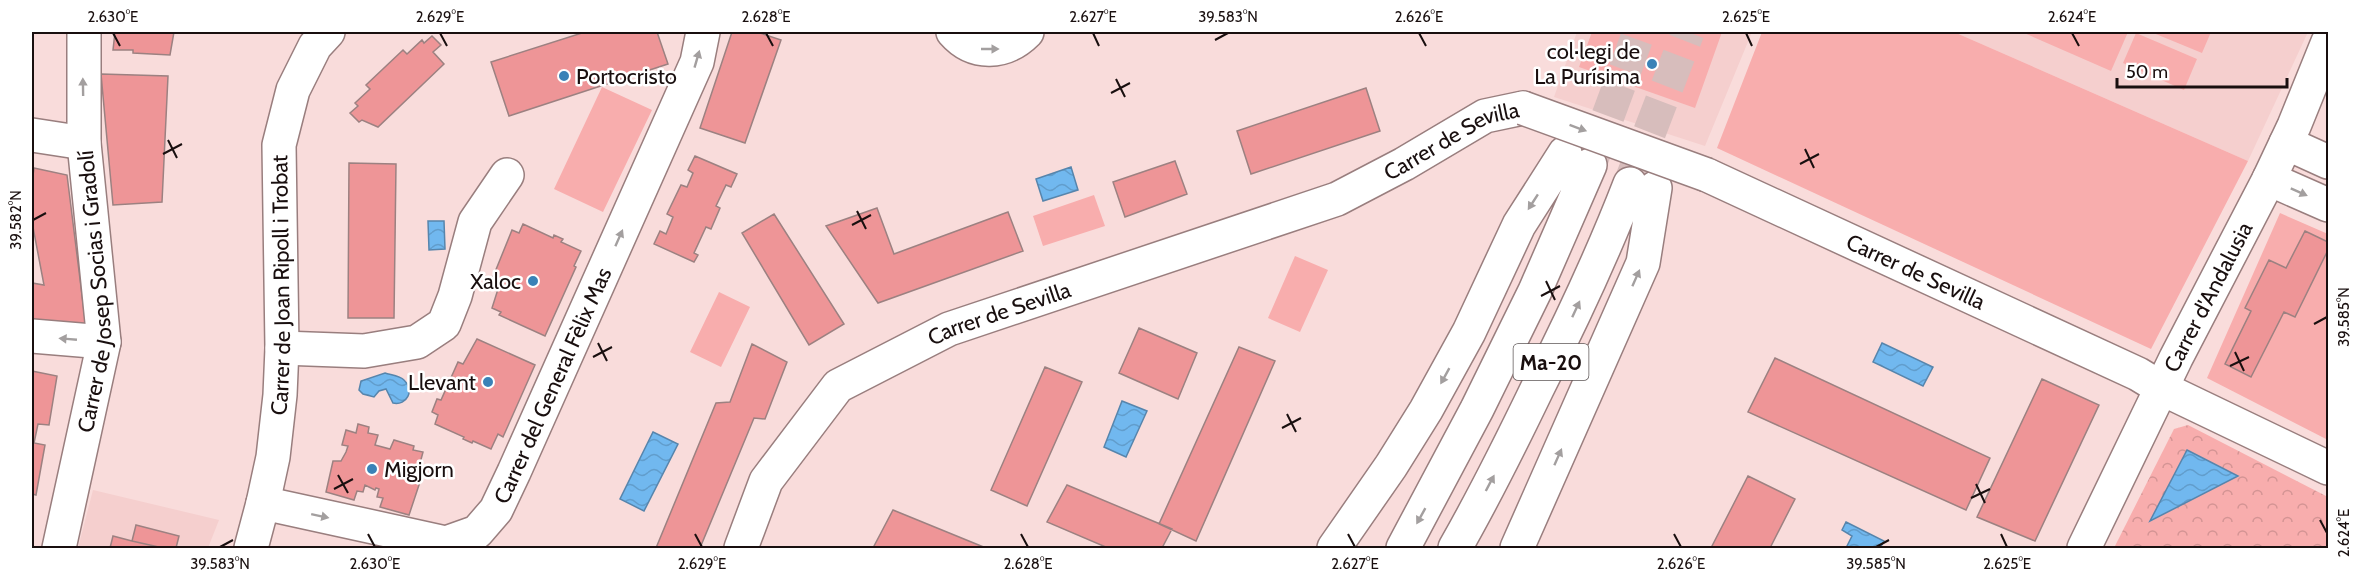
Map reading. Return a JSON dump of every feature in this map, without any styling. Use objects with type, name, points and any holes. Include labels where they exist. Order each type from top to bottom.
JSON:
[{"type":"main road","name":"Carrer de Josep Socias i Gradolí","points":[[59,549],[104,342],[84,143],[84,32]]},
{"type":"main road","name":"Carrer de Joan Ripoll i Trobat","points":[[251,549],[273,458],[282,348],[279,145],[293,90],[315,46],[328,32]]},
{"type":"main road","name":"Carrer del General Fèlix Mas","points":[[263,503],[446,543],[477,532],[496,510],[514,472],[697,62],[703,32]]},
{"type":"main road","points":[[953,32],[972,47],[987,50],[1001,49],[1015,42],[1027,32]]},
{"type":"main road","name":"Carrer d'Andalusia","points":[[2084,549],[2161,388],[2269,179],[2328,42]]},
{"type":"main road","name":"Carrer de Sevilla","points":[[741,549],[766,481],[838,386],[949,329],[1337,199],[1404,164],[1485,116],[1523,108],[1707,175],[2138,374],[2161,388],[2328,468]]},
{"type":"main road","points":[[32,135],[84,143]]},
{"type":"main road","points":[[2286,143],[2328,162]]},
{"type":"main road","name":"Ma-20","points":[[1334,549],[1426,410],[1469,332],[1519,225],[1578,159],[1535,291],[1477,409],[1403,549]]},
{"type":"main road","points":[[282,348],[364,351],[417,342],[444,324],[455,296],[476,222],[507,176]]},
{"type":"main road","points":[[2269,179],[2328,205]]},
{"type":"main road","name":"Ma-20","points":[[1455,549],[1566,332],[1612,231],[1643,186],[1643,262],[1517,549]]},
{"type":"main road","points":[[32,336],[104,342]]},
{"type":"shaded area","name":"col·legi de La Purísima","points":[[1577,32],[1752,32],[1705,146],[1554,97]]},
{"type":"shaded area","points":[[1954,32],[2308,32],[2248,161]]},
{"type":"shaded area","points":[[93,490],[219,520],[208,548],[78,548]]},
{"type":"green space","points":[[1592,32],[1722,32],[1695,108],[1579,67]]},
{"type":"green space","points":[[1762,32],[1954,32],[2248,161],[2151,349],[1717,148]]},
{"type":"green space","points":[[2022,32],[2128,32],[2111,71]]},
{"type":"green space","points":[[2151,32],[2211,32],[2202,53]]},
{"type":"green space","points":[[2136,33],[2197,59],[2184,90],[2123,63]]},
{"type":"green space","points":[[602,87],[652,110],[603,212],[554,189]]},
{"type":"green space","points":[[1094,195],[1105,226],[1043,246],[1033,216]]},
{"type":"green space","points":[[2280,213],[2328,234],[2328,440],[2207,378]]},
{"type":"green space","points":[[1295,256],[1328,270],[1300,332],[1268,318]]},
{"type":"green space","points":[[719,292],[750,307],[721,367],[690,352]]},
{"type":"green space","points":[[2188,425],[2328,497],[2328,548],[2114,548],[2174,429]]},
{"type":"water","points":[[1071,167],[1078,190],[1043,201],[1036,179]]},
{"type":"water","points":[[428,221],[444,221],[445,249],[429,250]]},
{"type":"water","points":[[1882,343],[1933,367],[1923,386],[1873,362]]},
{"type":"water","points":[[385,373],[404,380],[409,388],[406,400],[393,403],[386,389],[379,391],[374,397],[363,394],[359,390],[361,381]]},
{"type":"water","points":[[1122,401],[1147,411],[1126,457],[1104,447]]},
{"type":"water","points":[[653,432],[678,444],[644,511],[620,499]]},
{"type":"water","points":[[2187,450],[2238,476],[2150,521]]},
{"type":"water","points":[[1846,522],[1884,541],[1880,548],[1846,548],[1852,536],[1842,530]]},
{"type":"building","points":[[115,32],[174,32],[170,55],[113,50]]},
{"type":"building","name":"Portocristo","points":[[585,32],[657,32],[668,64],[509,116],[491,62]]},
{"type":"building","points":[[732,32],[757,32],[781,40],[745,143],[700,128]]},
{"type":"building","points":[[432,36],[441,45],[433,52],[444,64],[378,127],[362,120],[359,122],[350,113],[358,106],[355,103],[370,89],[366,85],[403,50],[407,54],[422,40],[424,43]]},
{"type":"building","points":[[101,74],[168,76],[162,202],[113,205]]},
{"type":"building","points":[[1366,88],[1380,131],[1251,174],[1237,131]]},
{"type":"building","points":[[695,156],[737,174],[731,187],[726,185],[716,206],[720,208],[711,229],[706,227],[694,253],[698,255],[694,262],[654,244],[660,231],[666,234],[673,217],[667,214],[681,185],[687,187],[693,173],[688,170]]},
{"type":"building","points":[[1175,161],[1187,194],[1125,217],[1113,182]]},
{"type":"building","points":[[349,163],[396,164],[394,318],[348,318]]},
{"type":"building","points":[[34,168],[67,175],[86,327],[32,323],[32,283],[44,285],[32,222]]},
{"type":"building","points":[[877,208],[894,254],[1008,212],[1023,251],[878,303],[826,226]]},
{"type":"building","points":[[774,214],[844,324],[809,345],[742,233]]},
{"type":"building","name":"Xaloc","points":[[523,224],[553,238],[554,235],[563,239],[561,242],[581,251],[545,336],[499,315],[501,312],[492,308],[499,286],[494,284],[497,279],[493,277],[512,230],[519,233]]},
{"type":"building","points":[[2305,231],[2328,242],[2328,250],[2295,317],[2284,312],[2251,377],[2225,364],[2251,311],[2245,308],[2269,260],[2286,268]]},
{"type":"building","points":[[1139,328],[1197,353],[1178,399],[1119,373]]},
{"type":"building","name":"Llevant","points":[[477,339],[535,365],[503,437],[498,434],[491,449],[463,439],[464,437],[435,424],[438,415],[432,412],[437,399],[441,400],[458,362],[463,364]]},
{"type":"building","points":[[752,344],[787,362],[765,419],[754,418],[700,548],[656,548],[716,403],[730,402]]},
{"type":"building","points":[[1239,347],[1275,361],[1196,541],[1159,524]]},
{"type":"building","points":[[1775,358],[1990,458],[1966,510],[1748,412]]},
{"type":"building","points":[[1045,367],[1082,382],[1027,506],[991,490]]},
{"type":"building","points":[[32,371],[57,376],[49,425],[38,424],[34,443],[45,445],[36,495],[32,494]]},
{"type":"building","points":[[2042,379],[2099,405],[2035,541],[1977,517]]},
{"type":"building","name":"Migjorn","points":[[358,424],[369,427],[368,433],[378,435],[375,445],[390,449],[394,440],[414,446],[413,450],[423,452],[419,467],[414,466],[412,471],[413,476],[421,479],[409,515],[380,507],[383,498],[377,497],[379,489],[376,488],[375,490],[365,485],[363,492],[357,491],[354,500],[326,492],[333,461],[341,461],[348,446],[342,445],[346,430],[356,433]]},
{"type":"building","points":[[1748,476],[1795,499],[1770,548],[1711,548]]},
{"type":"building","points":[[1067,485],[1172,529],[1162,548],[1108,548],[1047,522]]},
{"type":"building","points":[[893,510],[986,548],[873,548]]},
{"type":"building","points":[[136,525],[179,536],[176,548],[163,548],[132,541]]},
{"type":"building","points":[[113,536],[132,541],[163,548],[110,548]]},
{"type":"tunnel","points":[[1591,162],[1639,32]]},
{"type":"tunnel","points":[[1632,178],[1688,32]]},
{"type":"place","name":"col·legi de La Purísima","points":[[1652,64]]},
{"type":"place","name":"Portocristo","points":[[564,76]]},
{"type":"place","name":"Xaloc","points":[[533,281]]},
{"type":"place","name":"Llevant","points":[[488,382]]},
{"type":"place","name":"Migjorn","points":[[372,469]]}]
